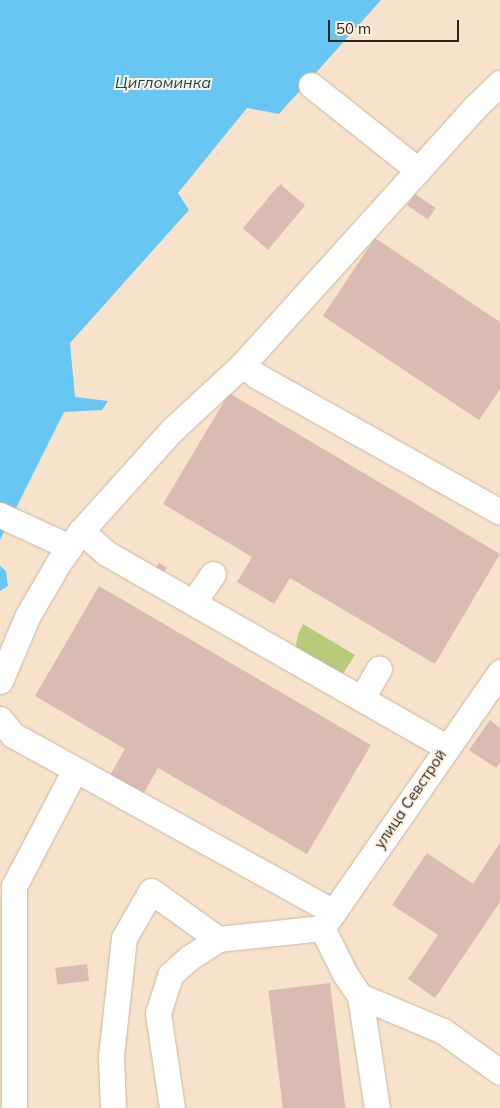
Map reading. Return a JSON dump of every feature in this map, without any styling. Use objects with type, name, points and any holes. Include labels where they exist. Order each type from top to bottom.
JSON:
[{"type":"lane","points":[[0,681],[28,615],[75,539],[172,429],[242,365],[474,108],[500,83]]},
{"type":"lane","points":[[312,85],[418,170]]},
{"type":"lane","points":[[242,365],[257,376],[500,512]]},
{"type":"lane","points":[[0,515],[75,539],[106,552],[446,747]]},
{"type":"lane","points":[[194,601],[213,574]]},
{"type":"lane","points":[[362,698],[379,669]]},
{"type":"lane","name":"улица Севстрой","points":[[328,920],[446,747],[500,672]]},
{"type":"lane","points":[[0,719],[13,736],[75,770],[328,920],[345,974],[360,996],[377,1108]]},
{"type":"lane","points":[[14,1108],[14,886],[75,770]]},
{"type":"lane","points":[[114,1108],[111,1056],[124,938],[151,891],[218,939]]},
{"type":"lane","points":[[172,1108],[158,1013],[170,975],[189,958],[218,939],[328,920]]},
{"type":"lane","points":[[360,996],[443,1031],[500,1072]]},
{"type":"green space","points":[[303,624],[355,655],[342,675],[295,651],[298,634]]},
{"type":"water","name":"Цигломинка","points":[[0,0],[381,0],[279,114],[247,108],[178,193],[189,210],[70,343],[75,397],[108,401],[102,410],[64,412],[0,540]]},
{"type":"water","points":[[0,566],[6,571],[8,586],[0,591]]},
{"type":"building","points":[[280,184],[305,205],[268,250],[243,228]]},
{"type":"building","points":[[415,194],[436,208],[428,220],[407,206]]},
{"type":"building","points":[[375,238],[500,322],[500,389],[479,420],[323,316]]},
{"type":"building","points":[[229,393],[500,554],[435,664],[290,578],[274,604],[237,582],[252,557],[163,504]]},
{"type":"building","points":[[159,563],[167,568],[161,576],[154,571]]},
{"type":"building","points":[[99,586],[371,745],[307,854],[158,768],[143,794],[110,775],[125,749],[35,696]]},
{"type":"building","points":[[490,720],[500,728],[500,763],[496,768],[469,750]]},
{"type":"building","points":[[500,843],[500,902],[435,998],[408,979],[438,935],[392,905],[427,853],[473,884]]},
{"type":"building","points":[[87,964],[89,981],[57,985],[55,968]]},
{"type":"building","points":[[330,983],[345,1108],[283,1108],[268,991]]}]
